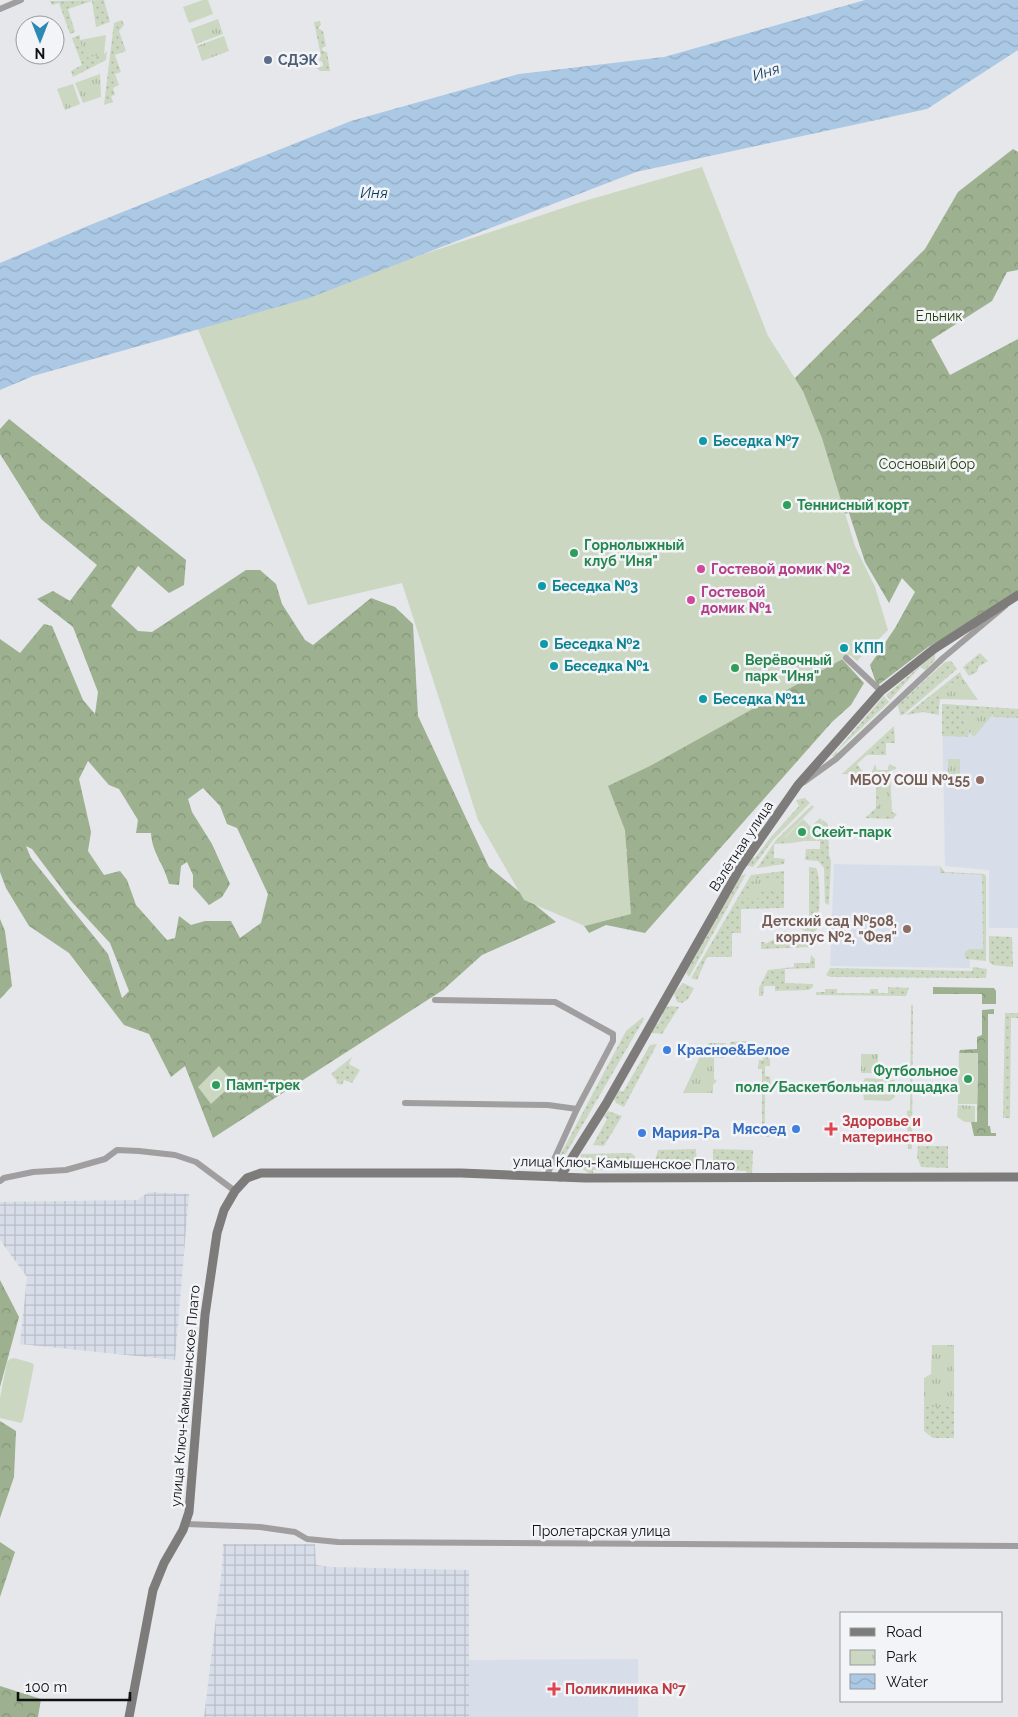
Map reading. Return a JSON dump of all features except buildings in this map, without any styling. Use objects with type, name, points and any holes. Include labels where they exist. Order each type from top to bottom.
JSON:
[{"type":"main road","name":"Взлётная улица","points":[[560,1177],[576,1154],[740,868],[798,785],[881,692],[934,648],[977,619],[1015,597]]},
{"type":"main road","points":[[576,1154],[575,1169],[586,1178]]},
{"type":"main road","name":"улица Ключ-Камышенское Плато","points":[[129,1717],[153,1590],[164,1563],[186,1524],[190,1512],[205,1315],[213,1253],[221,1220],[235,1191],[247,1178],[261,1173],[462,1174],[586,1178],[1018,1177]]},
{"type":"street","points":[[0,8],[10,2],[21,0]]},
{"type":"street","points":[[798,785],[836,759],[943,658],[999,613],[1015,597]]},
{"type":"street","points":[[846,658],[881,692]]},
{"type":"street","points":[[435,1000],[555,1002],[610,1031],[614,1036],[614,1040],[577,1109],[546,1177]]},
{"type":"street","points":[[405,1103],[548,1105],[577,1109]]},
{"type":"street","points":[[2,1179],[33,1172],[66,1170],[105,1159],[117,1150],[139,1151],[175,1155],[196,1162],[235,1191]]},
{"type":"street","name":"Пролетарская улица","points":[[186,1524],[260,1527],[295,1532],[307,1538],[338,1542],[1018,1546]]},
{"type":"shaded area","name":"МБОУ СОШ №155","points":[[942,704],[1018,709],[1018,928],[989,928],[989,870],[945,866]]},
{"type":"shaded area","name":"Детский сад №508, корпус №2, \"Фея\"","points":[[834,864],[940,866],[940,873],[982,875],[983,949],[969,949],[970,968],[830,966]]},
{"type":"shaded area","points":[[149,1192],[189,1194],[175,1360],[20,1344],[27,1277],[0,1240],[0,1202],[137,1200]]},
{"type":"shaded area","points":[[223,1544],[315,1544],[316,1565],[332,1567],[469,1570],[469,1717],[204,1717],[222,1568]]},
{"type":"shaded area","name":"Поликлиника №7","points":[[638,1659],[638,1717],[469,1717],[469,1660]]},
{"type":"green space","points":[[104,0],[110,22],[96,27],[92,1],[68,9],[75,32],[70,34],[65,15],[63,15],[59,3],[52,5],[50,1]]},
{"type":"green space","points":[[208,0],[213,14],[189,23],[183,7]]},
{"type":"green space","points":[[218,19],[223,34],[196,44],[191,29]]},
{"type":"green space","points":[[122,20],[124,25],[119,31],[126,51],[115,55],[121,72],[115,74],[119,85],[113,88],[115,95],[111,96],[113,102],[104,105],[114,23]]},
{"type":"green space","points":[[320,21],[321,25],[318,28],[323,31],[326,46],[322,48],[323,51],[327,52],[330,71],[320,71],[317,68],[323,66],[323,62],[319,60],[321,56],[314,22]]},
{"type":"green space","points":[[80,35],[80,40],[104,54],[107,51],[106,60],[73,77],[71,71],[82,65],[72,38]]},
{"type":"green space","points":[[106,35],[104,54],[85,58],[80,40]]},
{"type":"green space","points":[[224,36],[229,51],[202,61],[197,46]]},
{"type":"green space","points":[[100,74],[101,97],[83,103],[75,83]]},
{"type":"green space","points":[[73,84],[80,104],[65,110],[57,89]]},
{"type":"green space","name":"Сосновый бор","points":[[1013,149],[1018,152],[1018,270],[1007,272],[992,301],[931,340],[950,375],[1018,339],[1018,591],[983,616],[928,647],[877,686],[870,665],[895,628],[915,592],[902,578],[889,603],[865,562],[849,513],[843,514],[794,379],[925,249],[958,192]]},
{"type":"green space","name":"Горнолыжный клуб \"Иня\"","points":[[702,167],[768,336],[803,391],[822,438],[855,546],[875,587],[888,630],[857,661],[850,655],[650,766],[608,786],[625,830],[631,914],[585,926],[524,900],[478,820],[402,583],[308,605],[258,474],[198,329],[581,202]]},
{"type":"green space","points":[[9,419],[186,560],[184,585],[169,593],[138,566],[111,606],[138,631],[152,632],[246,570],[260,570],[276,584],[282,604],[305,640],[313,645],[371,598],[395,607],[413,624],[418,716],[489,867],[556,922],[482,955],[443,990],[213,1138],[185,1066],[171,1077],[149,1034],[124,1025],[69,953],[29,926],[6,888],[0,872],[0,639],[20,653],[44,624],[52,626],[83,700],[95,714],[98,692],[73,627],[37,599],[53,591],[70,601],[97,565],[41,519],[0,454],[0,429]],"holes":[[[88,761],[109,785],[119,789],[138,820],[136,833],[151,833],[156,853],[169,884],[179,885],[181,866],[187,862],[193,875],[193,887],[209,905],[222,897],[230,884],[212,844],[192,812],[188,799],[203,788],[220,806],[227,824],[237,828],[268,894],[261,923],[240,938],[231,921],[205,921],[191,925],[179,916],[175,938],[167,940],[136,905],[127,880],[120,871],[104,875],[88,851],[91,832],[79,779]],[[26,846],[32,849],[71,901],[110,943],[129,991],[122,998],[108,954],[31,858]]]},
{"type":"green space","points":[[964,629],[935,654],[935,660],[925,670],[920,667],[890,700],[886,695]]},
{"type":"green space","points":[[980,653],[988,661],[978,667],[977,672],[969,676],[963,667]]},
{"type":"green space","points":[[841,658],[864,683],[851,705],[832,722],[645,933],[606,925],[589,933],[568,902],[627,851],[607,800],[608,778]]},
{"type":"green space","points":[[951,661],[957,669],[903,715],[900,715],[898,705],[945,662]]},
{"type":"green space","points":[[960,672],[962,677],[946,688],[941,696],[939,715],[923,712],[906,715]]},
{"type":"green space","points":[[962,677],[978,700],[939,699],[942,691]]},
{"type":"green space","points":[[884,696],[889,702],[837,751],[838,757],[832,756]]},
{"type":"green space","points":[[942,704],[1018,709],[1018,718],[993,717],[992,714],[965,728],[969,733],[968,737],[942,736]]},
{"type":"green space","points":[[981,712],[993,714],[974,737],[965,728],[966,716]]},
{"type":"green space","points":[[894,726],[895,743],[886,743],[886,755],[867,755],[857,764],[865,775],[842,774]]},
{"type":"green space","points":[[948,759],[960,759],[960,787],[948,787]]},
{"type":"green space","points":[[875,764],[877,770],[888,770],[889,764],[896,767],[896,769],[890,771],[892,812],[897,814],[893,819],[865,818],[876,808],[876,773],[872,772]]},
{"type":"green space","points":[[889,771],[890,814],[879,815],[878,772]]},
{"type":"green space","points":[[805,798],[810,803],[773,840],[753,867],[745,865],[748,857],[755,858],[799,806],[796,800]]},
{"type":"green space","points":[[812,805],[814,807],[785,837],[792,843],[774,844],[774,858],[785,859],[784,864],[757,868],[776,840]]},
{"type":"green space","name":"Скейт-парк","points":[[820,818],[824,824],[804,841],[792,843],[785,838],[803,819],[811,827]]},
{"type":"green space","points":[[822,819],[828,824],[829,855],[831,861],[829,905],[825,903],[824,868],[818,861],[805,860],[806,849],[820,849],[820,841],[804,841],[824,824]]},
{"type":"green space","points":[[940,866],[945,872],[984,874],[986,876],[986,961],[966,959],[964,953],[969,949],[983,949],[982,875],[940,873]]},
{"type":"green space","points":[[809,867],[816,868],[818,872],[819,887],[818,923],[811,937],[805,931],[789,923],[789,920],[809,920]]},
{"type":"green space","points":[[784,871],[784,908],[741,909],[741,933],[732,933],[732,957],[707,957],[697,980],[691,978],[751,875]]},
{"type":"green space","points":[[746,874],[689,977],[686,973],[737,879]]},
{"type":"green space","points":[[757,878],[780,878],[780,892],[760,892],[760,898],[744,898]]},
{"type":"green space","points":[[0,919],[5,931],[12,986],[0,999]]},
{"type":"green space","points":[[783,931],[800,935],[812,945],[810,947],[761,949],[761,942],[765,942],[765,944],[784,934]]},
{"type":"green space","points":[[989,936],[1012,937],[1013,967],[993,965],[989,962]]},
{"type":"green space","points":[[811,955],[815,959],[815,968],[785,969],[785,983],[813,984],[813,987],[809,990],[775,991],[775,986],[764,986],[763,996],[759,996],[759,988],[768,970],[794,967],[794,963],[810,963]]},
{"type":"green space","points":[[973,967],[987,969],[986,978],[830,977],[826,975],[830,968],[972,971]]},
{"type":"green space","points":[[683,983],[694,988],[688,999],[682,1003],[677,1002],[674,993]]},
{"type":"green space","points":[[888,987],[909,988],[906,996],[816,995],[816,992],[825,992],[825,989],[837,989],[837,993],[870,993],[870,989],[878,989],[878,993],[888,993]]},
{"type":"green space","points":[[933,987],[994,988],[996,991],[996,1004],[982,1004],[982,994],[933,994]]},
{"type":"green space","points":[[911,1005],[913,1005],[912,1149],[908,1149],[907,1111],[910,1110]]},
{"type":"green space","points":[[671,1006],[679,1007],[662,1034],[653,1033],[650,1029],[653,1023],[658,1024],[663,1014],[660,1009]]},
{"type":"green space","points":[[994,1009],[994,1014],[988,1014],[988,1126],[990,1126],[991,1133],[996,1133],[996,1136],[974,1136],[971,1122],[977,1122],[978,1054],[959,1053],[960,1050],[977,1049],[977,1037],[982,1035],[982,1010]]},
{"type":"green space","points":[[1005,1013],[1018,1013],[1018,1018],[1011,1018],[1010,1118],[1003,1118]]},
{"type":"green space","points":[[643,1017],[644,1019],[564,1157],[559,1163],[556,1163],[626,1031]]},
{"type":"green space","points":[[747,1041],[749,1054],[747,1056],[733,1057],[729,1054],[730,1042]]},
{"type":"green space","points":[[709,1043],[726,1043],[725,1058],[714,1058],[714,1079],[717,1081],[713,1085],[713,1093],[683,1093],[703,1050],[701,1049],[702,1046],[706,1047]]},
{"type":"green space","points":[[657,1044],[624,1107],[616,1103],[614,1099],[618,1090],[623,1092],[650,1045]]},
{"type":"green space","points":[[763,1045],[765,1045],[765,1056],[770,1059],[770,1066],[765,1066],[765,1076],[770,1077],[771,1090],[765,1090],[765,1134],[771,1134],[769,1137],[758,1136],[758,1133],[762,1132],[762,1069],[758,1069],[759,1060],[763,1060]]},
{"type":"green space","name":"Футбольное поле/Баскетбольная площадка","points":[[959,1053],[978,1053],[977,1104],[958,1104]]},
{"type":"green space","points":[[861,1054],[878,1054],[878,1073],[861,1073]]},
{"type":"green space","points":[[352,1057],[349,1064],[360,1070],[352,1083],[344,1080],[342,1085],[336,1083],[337,1081],[331,1074]]},
{"type":"green space","name":"Памп-трек","points":[[219,1066],[234,1083],[211,1104],[198,1087]]},
{"type":"green space","points":[[865,1078],[895,1080],[895,1097],[890,1101],[864,1100],[862,1084]]},
{"type":"green space","points":[[958,1105],[975,1106],[975,1122],[965,1122],[957,1117]]},
{"type":"green space","points":[[608,1111],[622,1116],[604,1146],[593,1145],[607,1119],[604,1116]]},
{"type":"green space","points":[[918,1146],[948,1146],[948,1168],[921,1167],[917,1157]]},
{"type":"green space","points":[[696,1149],[697,1169],[662,1168],[658,1167],[655,1162],[658,1150]]},
{"type":"green space","points":[[713,1149],[753,1150],[752,1174],[747,1175],[746,1171],[713,1169]]},
{"type":"green space","points":[[631,1153],[635,1156],[635,1160],[615,1161],[613,1170],[593,1170],[593,1173],[588,1173],[579,1166],[581,1154]]},
{"type":"green space","points":[[0,1280],[19,1317],[0,1387]]},
{"type":"green space","points":[[932,1345],[954,1345],[954,1407],[924,1407],[924,1378],[931,1374]]},
{"type":"green space","points":[[14,1358],[34,1365],[21,1423],[0,1418],[0,1398],[7,1362]]},
{"type":"green space","points":[[924,1407],[954,1407],[954,1438],[933,1438],[924,1431]]},
{"type":"green space","points":[[0,1421],[16,1431],[14,1477],[0,1518]]},
{"type":"green space","points":[[0,1542],[15,1552],[0,1597]]},
{"type":"green space","points":[[0,1686],[41,1699],[38,1717],[0,1717]]},
{"type":"water","name":"Иня","points":[[865,0],[1018,0],[1018,50],[927,109],[636,172],[309,298],[33,376],[0,390],[0,263],[351,121],[519,74],[664,57]]},
{"type":"place","name":"СДЭК","points":[[268,60]]},
{"type":"place","name":"Беседка №7","points":[[703,441]]},
{"type":"place","name":"Теннисный корт","points":[[787,505]]},
{"type":"place","name":"Горнолыжный клуб \"Иня\"","points":[[574,553]]},
{"type":"place","name":"Гостевой домик №2","points":[[701,569]]},
{"type":"place","name":"Беседка №3","points":[[542,586]]},
{"type":"place","name":"Гостевой домик №1","points":[[691,600]]},
{"type":"place","name":"Беседка №2","points":[[544,644]]},
{"type":"place","name":"КПП","points":[[844,648]]},
{"type":"place","name":"Беседка №1","points":[[554,666]]},
{"type":"place","name":"Верёвочный парк \"Иня\"","points":[[735,668]]},
{"type":"place","name":"Беседка №11","points":[[703,699]]},
{"type":"place","name":"МБОУ СОШ №155","points":[[980,780]]},
{"type":"place","name":"Скейт-парк","points":[[802,832]]},
{"type":"place","name":"Детский сад №508, корпус №2, \"Фея\"","points":[[907,929]]},
{"type":"place","name":"Красное&Белое","points":[[667,1050]]},
{"type":"place","name":"Футбольное поле/Баскетбольная площадка","points":[[968,1079]]},
{"type":"place","name":"Памп-трек","points":[[216,1085]]},
{"type":"place","name":"Мясоед","points":[[796,1129]]},
{"type":"place","name":"Здоровье и материнство","points":[[831,1129]]},
{"type":"place","name":"Мария-Ра","points":[[642,1133]]},
{"type":"place","name":"Поликлиника №7","points":[[554,1689]]},
{"type":"park label","name":"Ельник","points":[[939,316]]}]
